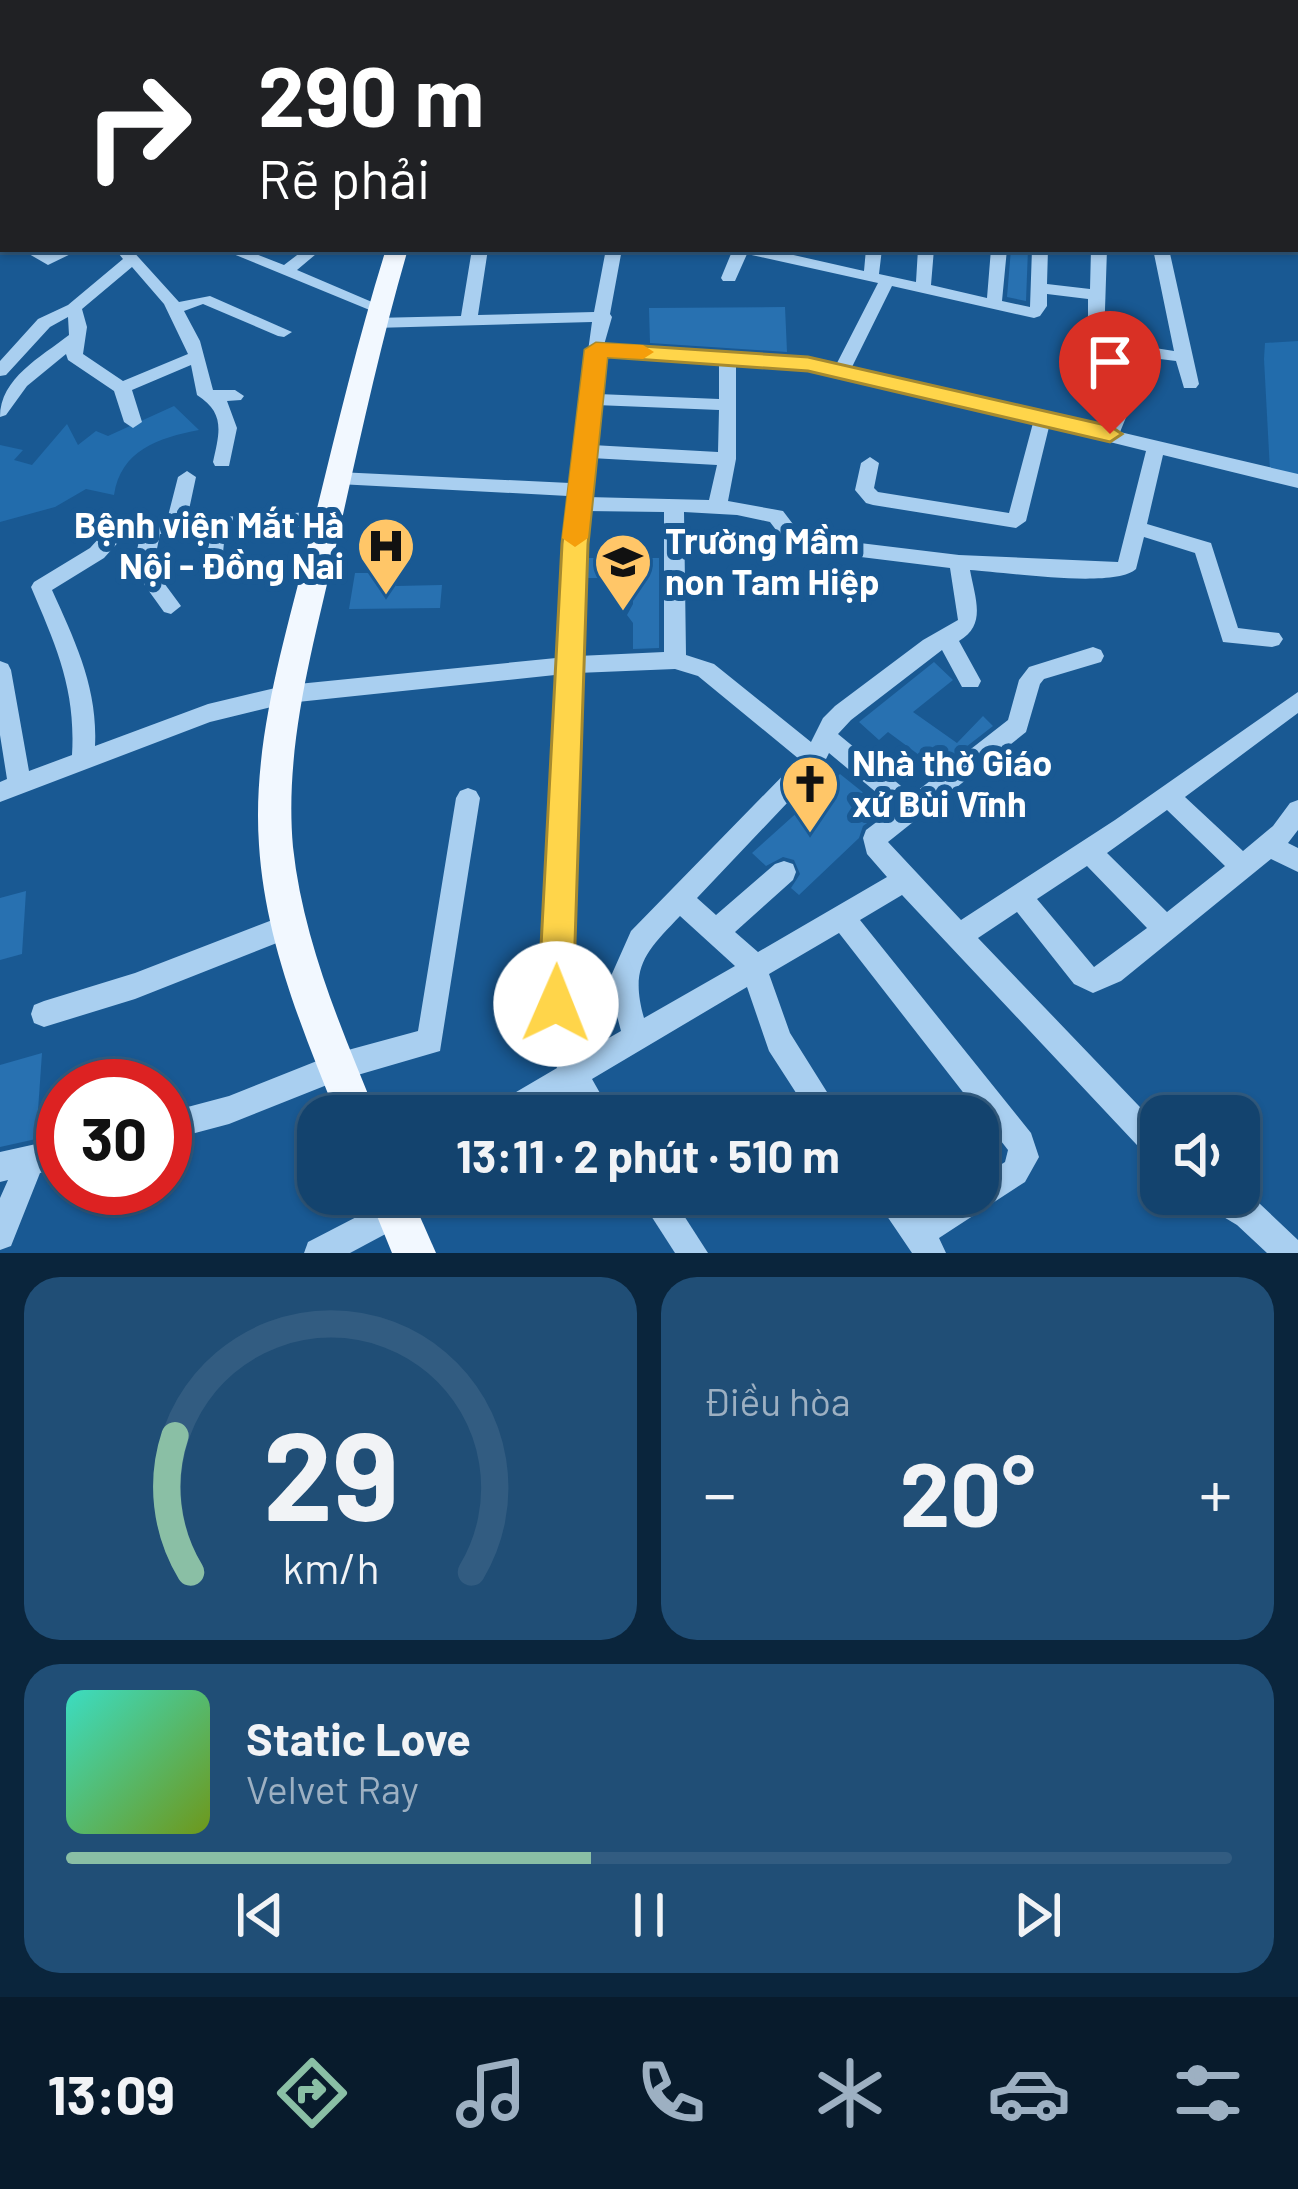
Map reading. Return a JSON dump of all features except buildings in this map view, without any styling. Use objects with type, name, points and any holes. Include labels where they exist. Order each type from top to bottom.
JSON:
[{"type":"main road","points":[[348,1095],[300,976],[276,842],[288,694],[376,315],[396,252]]},
{"type":"main road","points":[[398,1215],[414,1253]]},
{"type":"street","points":[[36,252],[48,260],[66,252]]},
{"type":"street","points":[[285,272],[310,252]]},
{"type":"street","points":[[469,318],[480,252]]},
{"type":"street","points":[[585,1095],[556,1037],[555,971],[578,497],[614,252]]},
{"type":"street","points":[[729,278],[744,252]]},
{"type":"street","points":[[774,252],[822,257],[879,279],[1036,312],[1040,252]]},
{"type":"street","points":[[840,374],[879,279],[874,252]]},
{"type":"street","points":[[923,289],[926,252]]},
{"type":"street","points":[[994,305],[999,252]]},
{"type":"street","points":[[1099,252],[1096,340],[1101,347],[1184,357]]},
{"type":"street","points":[[1162,252],[1190,384]]},
{"type":"street","points":[[250,253],[376,315],[604,316]]},
{"type":"street","points":[[4,361],[44,322],[74,308],[127,254],[160,284],[176,308],[197,356],[206,394],[225,397],[230,428],[222,462]]},
{"type":"street","points":[[1039,288],[1096,296]]},
{"type":"street","points":[[176,308],[204,299],[284,332]]},
{"type":"street","points":[[74,308],[79,335],[74,356],[122,388],[133,422]]},
{"type":"street","points":[[498,344],[502,318]]},
{"type":"street","points":[[0,411],[21,382],[79,335]]},
{"type":"street","points":[[596,350],[792,362],[1298,481]]},
{"type":"street","points":[[122,388],[197,356]]},
{"type":"street","points":[[717,506],[727,459],[728,356]]},
{"type":"street","points":[[1110,434],[1130,386]]},
{"type":"street","points":[[589,400],[726,405]]},
{"type":"street","points":[[870,463],[864,490],[874,498],[1016,521],[1043,418]]},
{"type":"street","points":[[338,478],[717,506],[776,516],[794,542],[959,562],[1122,571],[1130,566],[1156,446]]},
{"type":"street","points":[[582,451],[727,459]]},
{"type":"street","points":[[175,526],[187,477]]},
{"type":"street","points":[[674,506],[675,660]]},
{"type":"street","points":[[83,760],[83,690],[71,646],[41,586],[97,553],[112,532],[329,518]]},
{"type":"street","points":[[213,553],[214,526]]},
{"type":"street","points":[[151,528],[143,568],[171,606]]},
{"type":"street","points":[[1137,529],[1204,548],[1230,635],[1272,639]]},
{"type":"street","points":[[636,1036],[623,991],[623,965],[640,940],[821,747],[842,713],[967,625],[959,562]]},
{"type":"street","points":[[946,639],[970,681]]},
{"type":"street","points":[[1093,656],[1037,673],[1030,680],[1018,724],[910,807],[874,841],[904,880],[1140,1128]]},
{"type":"street","points":[[0,670],[10,789],[208,712],[288,694],[570,665],[675,660],[706,670],[910,807]]},
{"type":"street","points":[[959,936],[1168,796],[1298,701]]},
{"type":"street","points":[[1168,796],[1243,867]]},
{"type":"street","points":[[192,1120],[337,1067],[421,1046],[434,1035],[468,798]]},
{"type":"street","points":[[1018,896],[1076,968],[1094,980],[1112,972],[1270,846],[1298,810]]},
{"type":"street","points":[[1270,846],[1298,861]]},
{"type":"street","points":[[1088,850],[1166,928]]},
{"type":"street","points":[[716,932],[784,872]]},
{"type":"street","points":[[537,1095],[904,880]]},
{"type":"street","points":[[681,900],[753,965],[779,1041],[814,1095]]},
{"type":"street","points":[[842,917],[1021,1143],[1024,1157],[1015,1172],[924,1244],[903,1215]]},
{"type":"street","points":[[44,1014],[135,986],[288,926]]},
{"type":"street","points":[[0,1235],[15,1164]]},
{"type":"street","points":[[319,1253],[375,1215]]},
{"type":"street","points":[[667,1215],[693,1253]]},
{"type":"street","points":[[1249,1215],[1289,1253]]},
{"type":"shaded area","points":[[1298,341],[1298,476],[1270,471],[1264,359],[1265,343]]},
{"type":"shaded area","points":[[174,406],[199,430],[169,437],[133,457],[114,495],[86,489],[55,507],[0,522],[0,445],[23,450],[14,460],[32,465],[67,424],[78,445],[96,431],[108,436]]},
{"type":"slow traffic","points":[[575,538],[596,350],[643,352]]},
{"type":"place","name":"Bệnh viện Mắt Hà Nội - Đồng Nai","points":[[386,597]]},
{"type":"place","name":"Trường Mầm non Tam Hiệp","points":[[623,613]]},
{"type":"place","name":"Nhà thờ Giáo xứ Bùi Vĩnh","points":[[810,835]]},
{"type":"route","points":[[556,1004],[575,544],[596,350],[808,364],[1110,434]]}]
